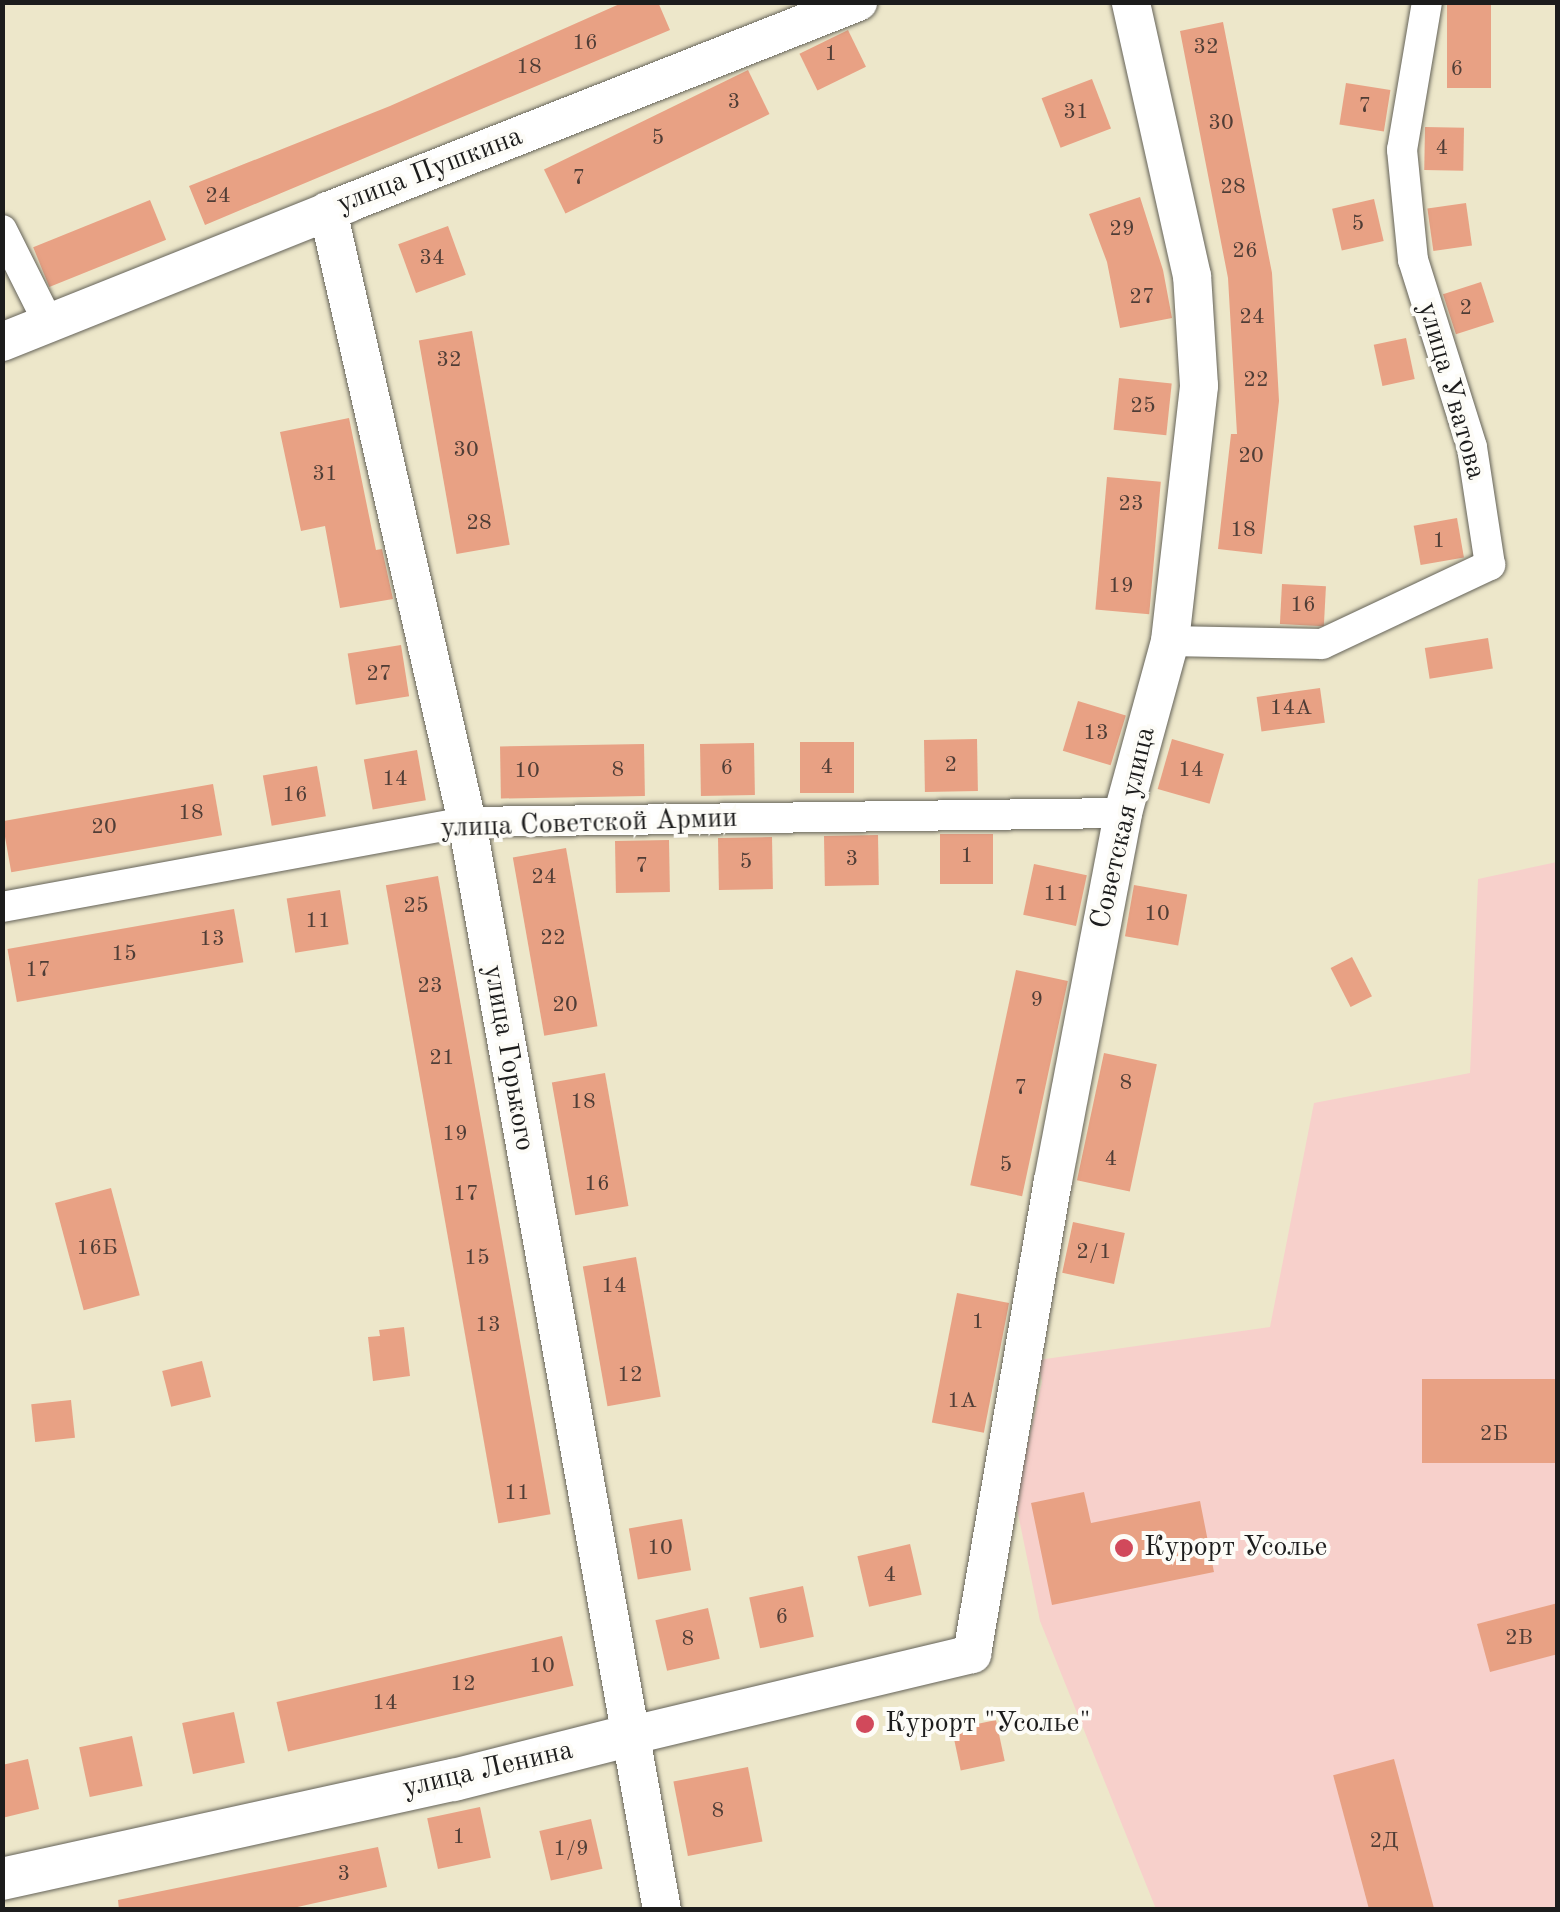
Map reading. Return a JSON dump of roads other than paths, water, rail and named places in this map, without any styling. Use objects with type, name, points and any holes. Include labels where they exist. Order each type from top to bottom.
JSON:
[{"type":"main road","name":"улица Ленина","points":[[2,1879],[454,1780],[628,1736]]},
{"type":"street","name":"улица Пушкина","points":[[2,342],[858,2]]},
{"type":"street","name":"Советская улица","points":[[972,1654],[1053,1181],[1122,813],[1170,641],[1199,386],[1192,276],[1132,2]]},
{"type":"street","name":"улица Уватова","points":[[1170,641],[1322,644],[1490,565],[1472,447],[1413,260],[1402,150],[1427,2]]},
{"type":"street","name":"улица Горького","points":[[328,211],[466,822],[662,1910]]},
{"type":"street","points":[[2,230],[48,322]]},
{"type":"street","name":"улица Советской Армии","points":[[2,907],[466,822],[1122,813]]},
{"type":"street","name":"улица Ленина","points":[[628,1736],[972,1654]]},
{"type":"place","name":"Курорт Усолье","points":[[1124,1548]]},
{"type":"place","name":"Курорт \"Усолье\"","points":[[865,1724]]}]
